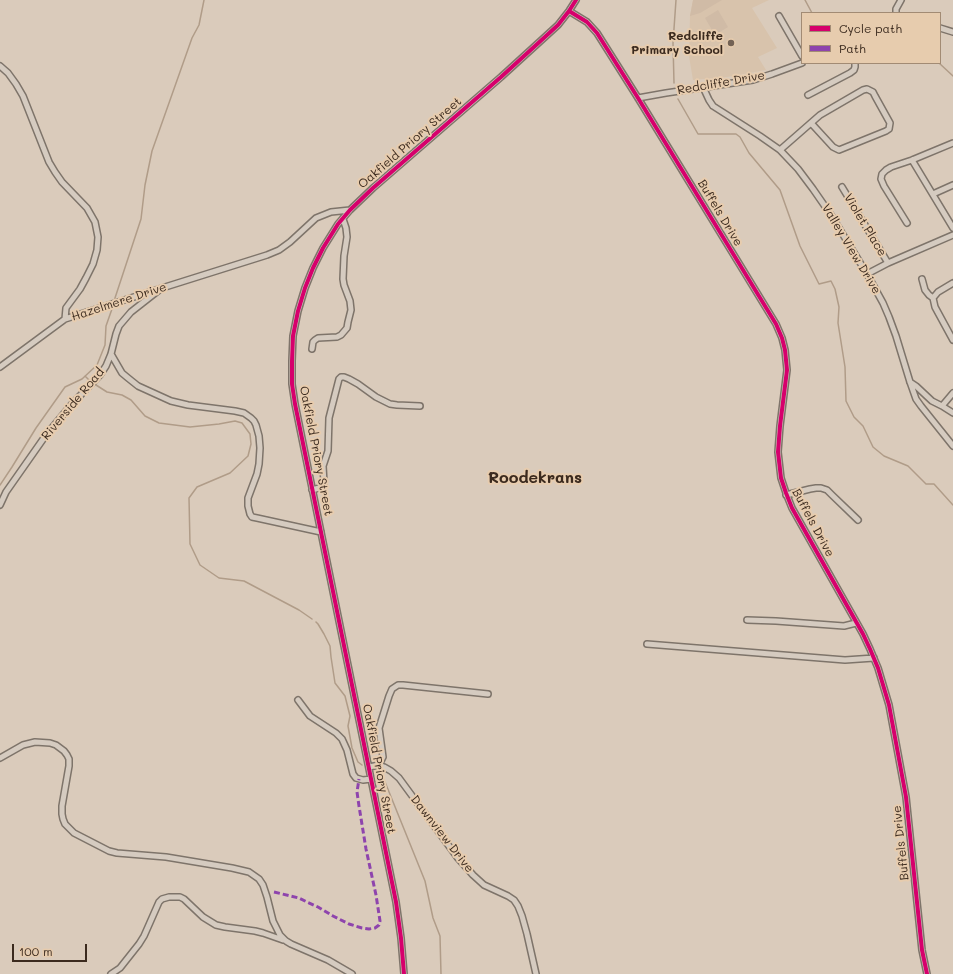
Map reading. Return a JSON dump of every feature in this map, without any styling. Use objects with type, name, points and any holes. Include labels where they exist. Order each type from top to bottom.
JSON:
[{"type":"street","name":"Oakfield Priory Street","points":[[404,974],[396,902],[295,404],[292,384],[293,336],[298,311],[313,268],[323,248],[350,210],[378,183],[501,77],[558,25],[576,0]]},
{"type":"street","points":[[896,12],[901,0]]},
{"type":"street","name":"Buffels Drive","points":[[569,11],[587,22],[597,33],[776,324],[782,338],[787,370],[778,452],[781,478],[792,508],[863,634],[878,668],[889,705],[906,797],[922,950],[927,974]]},
{"type":"street","points":[[779,16],[801,54]]},
{"type":"street","points":[[941,28],[953,32]]},
{"type":"street","name":"Redcliffe Drive","points":[[638,98],[753,80],[801,63]]},
{"type":"street","points":[[808,95],[850,73],[854,70],[855,64]]},
{"type":"street","name":"Hazelmere Drive","points":[[0,66],[8,73],[23,96],[54,172],[87,208],[95,222],[98,237],[97,250],[93,264],[86,278],[66,308],[65,319],[267,255],[279,250],[290,242],[316,218],[331,212],[350,210]]},
{"type":"street","name":"Valley View Drive","points":[[703,87],[713,106],[780,150],[798,169],[813,189],[867,274],[889,316],[916,399],[953,446]]},
{"type":"street","points":[[780,150],[811,123],[825,112],[867,89],[873,92],[890,123],[886,131],[839,150],[833,147],[811,123]]},
{"type":"street","points":[[907,223],[884,186],[881,178],[882,174],[886,170],[953,143]]},
{"type":"street","points":[[912,160],[953,228]]},
{"type":"street","points":[[933,194],[953,185]]},
{"type":"street","name":"Violet Place","points":[[842,187],[888,263]]},
{"type":"street","points":[[312,348],[313,342],[318,338],[337,337],[347,328],[351,310],[350,301],[343,279],[347,237],[343,219]]},
{"type":"street","points":[[867,274],[888,263],[953,236]]},
{"type":"street","points":[[922,279],[925,290],[933,298],[935,307],[951,329],[953,340]]},
{"type":"street","points":[[933,298],[938,292],[953,283]]},
{"type":"street","name":"Riverside Road","points":[[0,505],[6,492],[46,435],[71,405],[100,375],[106,366],[116,334],[125,318],[162,288]]},
{"type":"street","points":[[0,367],[65,319]]},
{"type":"street","points":[[111,354],[122,373],[138,386],[171,401],[188,405],[235,411],[244,413],[251,418],[256,425],[260,448],[258,474],[248,498],[250,514],[252,517],[321,532]]},
{"type":"street","points":[[312,490],[322,486],[325,479],[323,466],[328,451],[327,441],[329,418],[339,379],[344,377],[349,379],[376,397],[390,404],[420,406]]},
{"type":"street","points":[[910,382],[932,401],[953,413]]},
{"type":"street","points":[[942,406],[953,393]]},
{"type":"street","points":[[786,495],[821,488],[832,495],[858,520]]},
{"type":"street","points":[[747,620],[844,626],[856,623]]},
{"type":"street","points":[[647,644],[845,660],[874,658]]},
{"type":"street","points":[[369,767],[379,765],[383,757],[379,728],[389,696],[394,686],[403,685],[488,694]]},
{"type":"street","points":[[298,700],[310,716],[336,733],[342,739],[347,750],[353,774],[356,778],[363,780],[371,779]]},
{"type":"street","points":[[0,758],[23,745],[35,742],[56,745],[64,751],[69,759],[62,814],[65,824],[74,833],[117,853],[166,857],[249,872],[259,879],[263,885],[266,891],[273,921],[280,935],[286,941]]},
{"type":"street","name":"Dawnview Drive","points":[[379,765],[391,771],[399,778],[457,857],[473,875],[484,885],[514,900],[522,916],[536,974]]},
{"type":"street","points":[[111,974],[120,968],[141,940],[159,902],[162,899],[169,897],[180,897],[184,899],[203,917],[216,925],[263,932],[328,960],[352,974]]},
{"type":"shaded area","name":"Redcliffe Primary School","points":[[693,0],[769,0],[752,8],[777,48],[758,57],[766,70],[727,77],[693,80],[689,56],[690,16]]},
{"type":"shaded area","points":[[693,0],[722,0],[700,13],[690,16]]},
{"type":"shaded area","points":[[718,10],[728,27],[715,35],[705,18]]},
{"type":"waterway","points":[[114,301],[141,219],[145,185],[152,151],[192,38],[199,25],[204,0]]},
{"type":"waterway","points":[[674,83],[673,43],[676,0]]},
{"type":"waterway","points":[[805,0],[811,12]]},
{"type":"waterway","points":[[940,64],[953,76]]},
{"type":"waterway","points":[[678,99],[698,134],[736,134],[740,137],[749,153],[780,190],[800,246],[819,284],[831,281],[835,289],[839,307],[838,323],[845,367],[846,401],[854,417],[863,426],[873,447],[884,456],[908,466],[926,484],[934,484],[953,505]]},
{"type":"waterway","points":[[0,485],[36,428],[65,387],[82,379],[97,365],[105,345],[106,326],[113,306]]},
{"type":"waterway","points":[[85,376],[89,380]]},
{"type":"waterway","points":[[96,385],[107,392],[122,395],[131,400],[145,416],[159,423],[190,427],[235,421],[242,423],[250,434],[251,444],[248,456],[230,473],[197,487],[189,498],[190,544],[200,565],[219,578],[244,581],[299,610],[312,619]]},
{"type":"waterway","points":[[316,622],[330,646],[335,683],[345,696],[350,716],[348,726],[352,748],[358,762],[362,765]]},
{"type":"waterway","points":[[379,775],[383,777],[425,881],[433,918],[440,936],[441,974]]},
{"type":"marked path","points":[[274,892],[299,898],[349,924],[369,929],[375,928],[379,925],[380,921],[376,895],[366,849],[357,792],[359,779]]},
{"type":"cycle path","points":[[404,974],[396,902],[295,404],[292,384],[293,336],[298,311],[313,268],[338,224],[373,188],[501,77],[558,25],[576,0]]},
{"type":"cycle path","points":[[569,11],[587,22],[597,33],[776,324],[782,338],[787,370],[778,452],[781,478],[792,508],[863,634],[878,668],[889,705],[906,797],[922,950],[927,974]]},
{"type":"place","name":"Redcliffe Primary School","points":[[731,43]]},
{"type":"district","name":"Roodekrans","points":[[535,478]]}]
